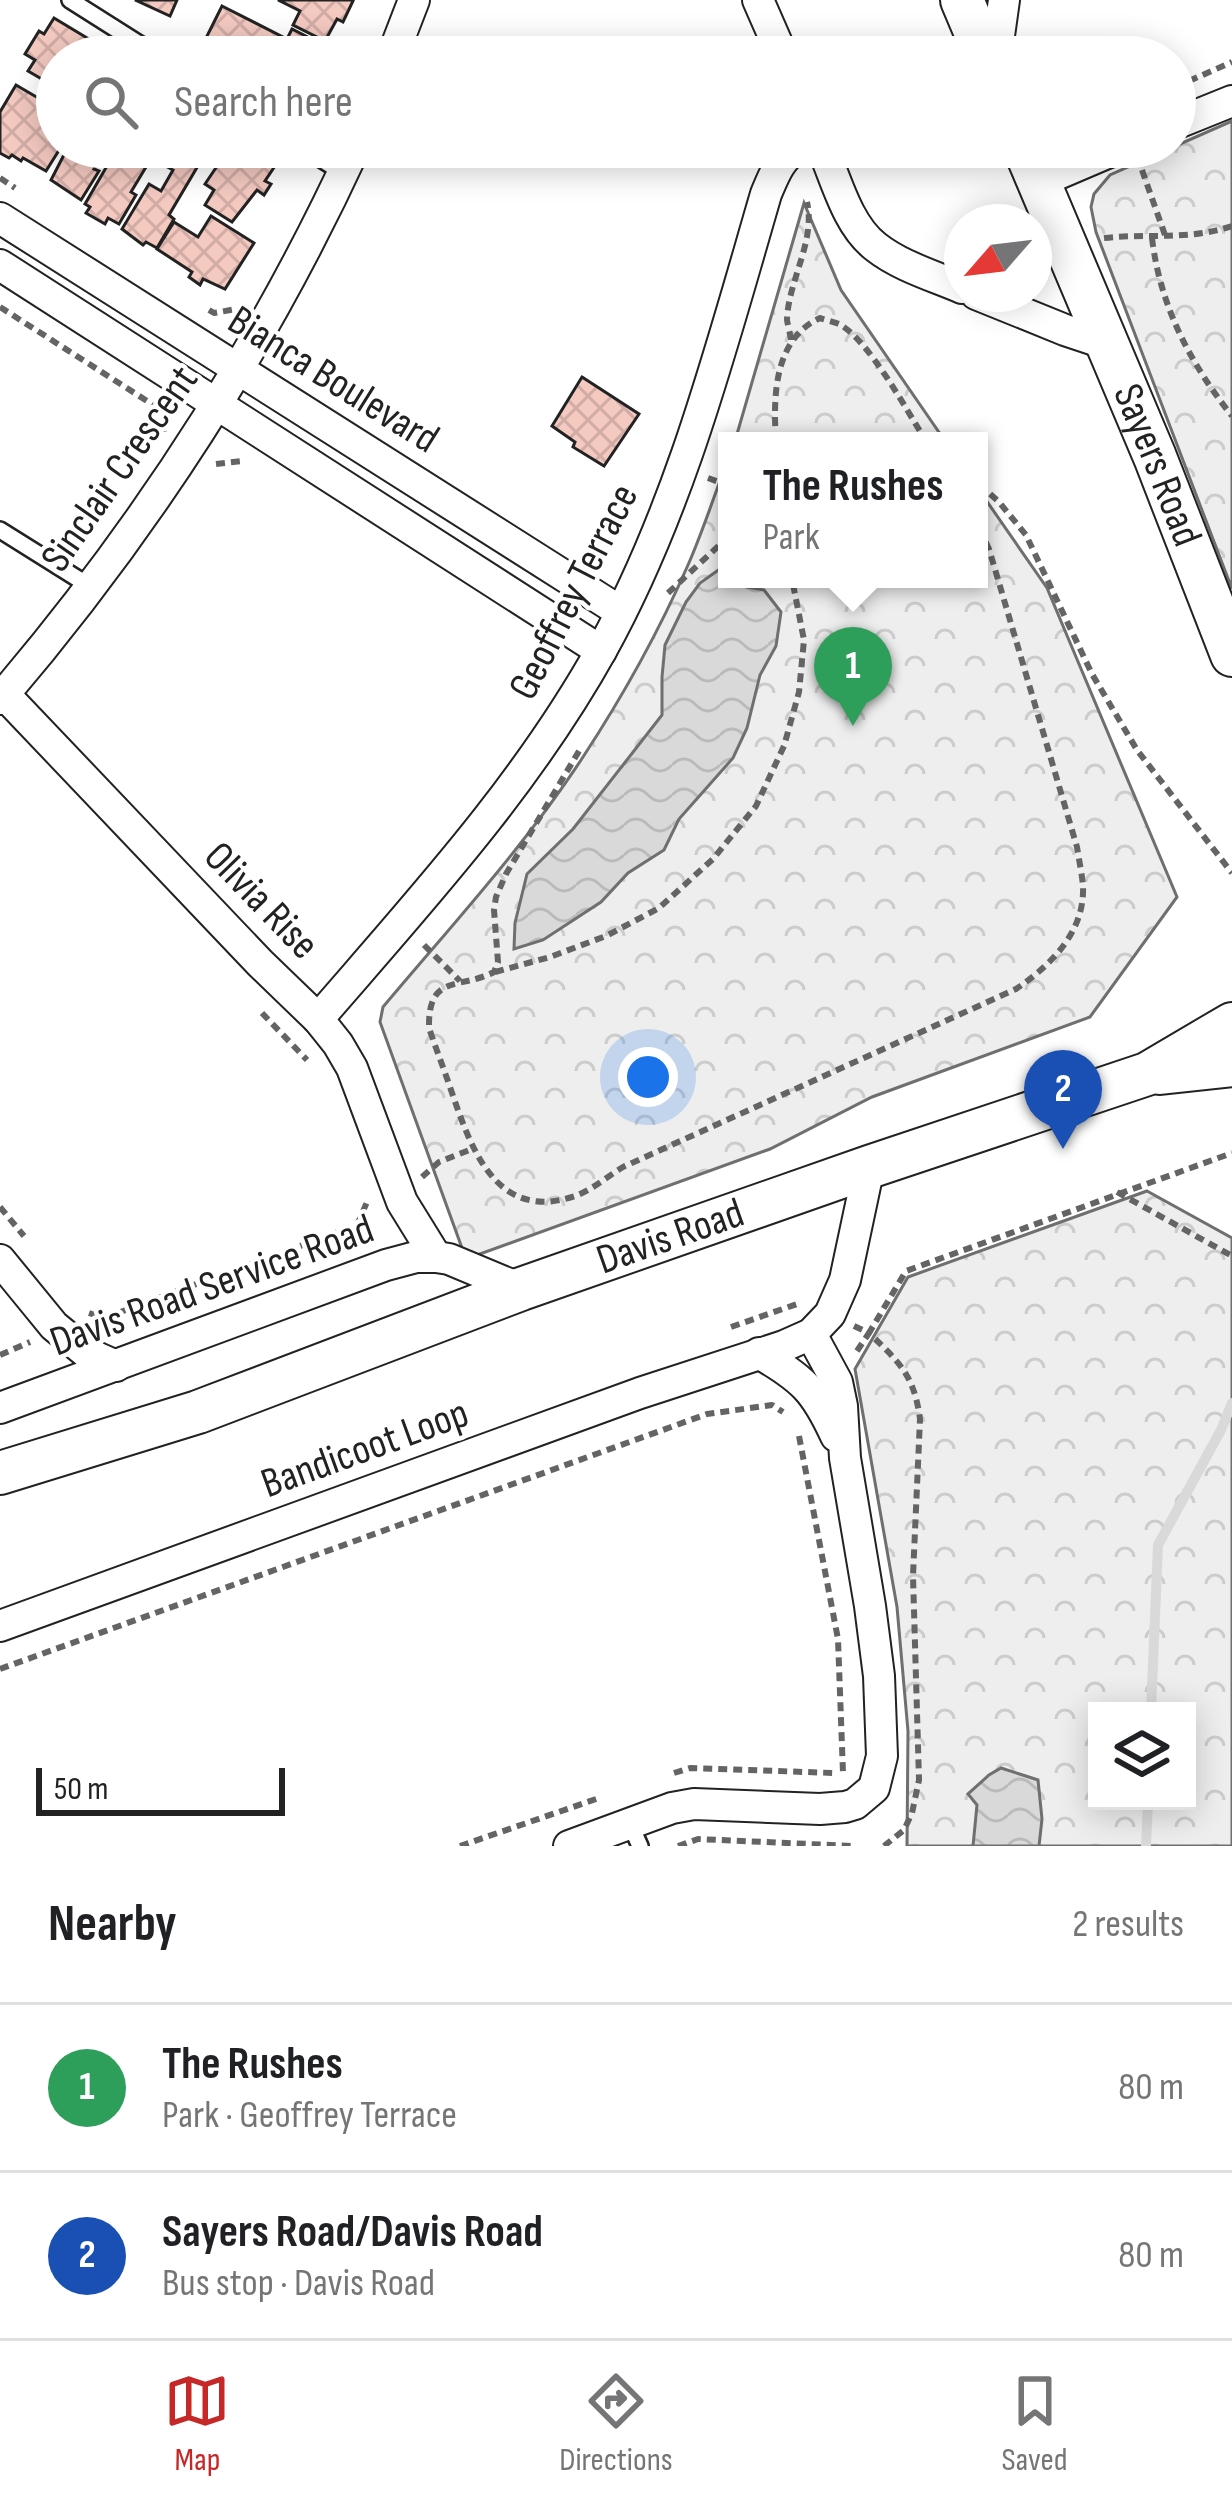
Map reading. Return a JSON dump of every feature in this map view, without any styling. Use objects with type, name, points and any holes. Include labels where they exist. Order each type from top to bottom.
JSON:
[{"type":"main road","points":[[962,0],[977,36]]},
{"type":"main road","name":"Sayers Road","points":[[1033,168],[1232,655]]},
{"type":"main road","name":"Davis Road","points":[[0,1473],[198,1412],[521,1289],[1147,1074],[1232,1024]]},
{"type":"main road","name":"Davis Road","points":[[1147,1074],[1232,1065]]},
{"type":"main road","name":"Davis Road","points":[[0,1503],[198,1412]]},
{"type":"street","points":[[400,36],[414,0]]},
{"type":"street","points":[[758,0],[774,36]]},
{"type":"street","points":[[999,36],[1004,0]]},
{"type":"street","points":[[1196,115],[1232,100]]},
{"type":"street","name":"Sinclair Crescent","points":[[2,697],[91,587],[190,447],[239,371],[345,168]]},
{"type":"street","name":"Geoffrey Terrace","points":[[318,1019],[527,766],[601,651],[682,468],[778,168]]},
{"type":"street","points":[[831,168],[863,236],[893,259],[944,280]]},
{"type":"street","name":"Bianca Boulevard","points":[[0,218],[621,612]]},
{"type":"street","name":"Bianca Boulevard","points":[[0,265],[601,651]]},
{"type":"street","name":"Sayers Road","points":[[1020,312],[1107,344]]},
{"type":"street","name":"Olivia Rise","points":[[2,697],[318,1019],[352,1068],[399,1195],[436,1257]]},
{"type":"street","points":[[569,1846],[635,1835],[672,1808],[694,1804],[845,1807],[874,1788],[882,1756],[879,1676],[845,1458],[842,1406],[837,1382],[812,1334],[830,1314],[845,1280],[869,1167]]},
{"type":"street","points":[[386,1265],[396,1239],[399,1195]]},
{"type":"street","name":"Davis Road Service Road","points":[[0,1408],[416,1257],[449,1259],[521,1289]]},
{"type":"street","points":[[0,1260],[53,1326],[87,1353],[116,1366]]},
{"type":"street","points":[[53,1326],[54,1388]]},
{"type":"street","name":"Bandicoot Loop","points":[[0,1626],[812,1334]]},
{"type":"street","points":[[759,1353],[811,1389],[845,1458]]},
{"type":"lane","points":[[70,0],[127,36]]},
{"type":"lane","points":[[0,530],[91,587]]},
{"type":"path","points":[[1196,78],[1232,62]]},
{"type":"path","points":[[791,340],[787,320],[810,211],[797,168]]},
{"type":"path","points":[[1136,168],[1166,238]]},
{"type":"path","points":[[0,178],[20,190]]},
{"type":"path","points":[[1064,242],[1122,236],[1166,238],[1232,226]]},
{"type":"path","points":[[1152,238],[1168,312],[1195,366],[1232,416]]},
{"type":"path","points":[[194,301],[214,313],[233,308],[263,326],[289,344],[296,367],[315,380]]},
{"type":"path","points":[[0,307],[158,408],[162,430],[219,465],[241,460],[260,472]]},
{"type":"path","points":[[776,432],[779,368],[791,340],[806,324],[820,318],[852,334],[920,432]]},
{"type":"path","points":[[682,468],[718,482]]},
{"type":"path","points":[[988,492],[1026,535],[1092,674],[1137,750],[1232,873]]},
{"type":"path","points":[[659,611],[669,592],[718,546]]},
{"type":"path","points":[[794,588],[804,640],[799,692],[784,746],[756,806],[712,860],[659,908],[606,936],[487,976],[460,980],[441,988],[433,998],[429,1028],[472,1149],[486,1172],[525,1198],[551,1202],[579,1195],[623,1167],[1016,988],[1062,951],[1084,891],[1077,848],[988,547]]},
{"type":"path","points":[[494,972],[498,962],[496,897],[586,740]]},
{"type":"path","points":[[402,922],[460,980]]},
{"type":"path","points":[[250,1000],[307,1060]]},
{"type":"path","points":[[53,1326],[86,1312],[104,1318],[357,1225],[368,1200],[399,1195],[439,1162],[472,1149]]},
{"type":"path","points":[[1117,1192],[1232,1256]]},
{"type":"path","points":[[869,1333],[905,1369],[917,1396],[920,1419],[913,1576],[919,1780],[904,1830],[884,1846]]},
{"type":"path","points":[[0,1669],[707,1414],[772,1405],[795,1420],[838,1639],[845,1807]]},
{"type":"path","points":[[678,1846],[698,1839],[853,1846]]},
{"type":"green space","points":[[1232,121],[1232,589],[1096,232],[1091,207],[1094,194],[1110,175],[1126,168],[1196,168],[1196,137]]},
{"type":"green space","points":[[804,203],[841,290],[939,432],[738,432]]},
{"type":"green space","points":[[718,487],[718,588],[988,588],[988,503],[1047,588],[1177,897],[1090,1017],[872,1097],[770,1149],[466,1259],[380,1022],[383,1007],[561,790],[640,663],[699,539]]},
{"type":"green space","points":[[1147,1191],[1232,1238],[1232,1846],[907,1846],[908,1731],[897,1607],[855,1369],[908,1277]]},
{"type":"water","points":[[718,570],[718,588],[764,590],[781,612],[776,646],[760,675],[747,728],[733,758],[679,819],[664,850],[628,873],[601,902],[543,940],[514,949],[527,874],[573,829],[662,715],[665,645],[700,583]]},
{"type":"water","points":[[1001,1768],[1038,1780],[1039,1846],[973,1846],[977,1805],[968,1794]]},
{"type":"building","points":[[135,0],[177,0],[170,16]]},
{"type":"building","points":[[278,0],[353,1],[343,22],[337,19],[328,36],[315,36],[293,25],[300,11]]},
{"type":"building","points":[[222,6],[281,36],[207,36]]},
{"type":"building","points":[[54,18],[84,36],[36,36],[36,76],[28,71],[35,60],[25,54],[39,31],[44,34]]},
{"type":"building","points":[[16,85],[36,97],[36,165],[0,153],[0,112]]},
{"type":"building","points":[[57,168],[99,171],[81,200],[51,180]]},
{"type":"building","points":[[106,168],[145,168],[119,224],[108,218],[105,224],[86,213],[90,207],[85,204]]},
{"type":"building","points":[[169,168],[197,168],[169,215],[174,219],[157,248],[143,245],[122,229],[149,184],[161,191],[173,170]]},
{"type":"building","points":[[216,168],[274,168],[265,181],[271,184],[264,195],[257,190],[232,222],[205,205],[214,190],[205,184]]},
{"type":"building","points":[[211,216],[254,243],[225,289],[203,279],[200,285],[189,277],[192,272],[157,249],[174,222],[198,237]]},
{"type":"building","points":[[582,377],[639,414],[604,466],[573,447],[575,442],[552,426]]},
{"type":"waterway","points":[[1151,1702],[1158,1545],[1232,1403]]},
{"type":"waterway","points":[[1146,1846],[1148,1810]]},
{"type":"place","name":"The Rushes","points":[[853,726]]},
{"type":"place","name":"Sayers Road/Davis Road","points":[[1063,1149]]}]
